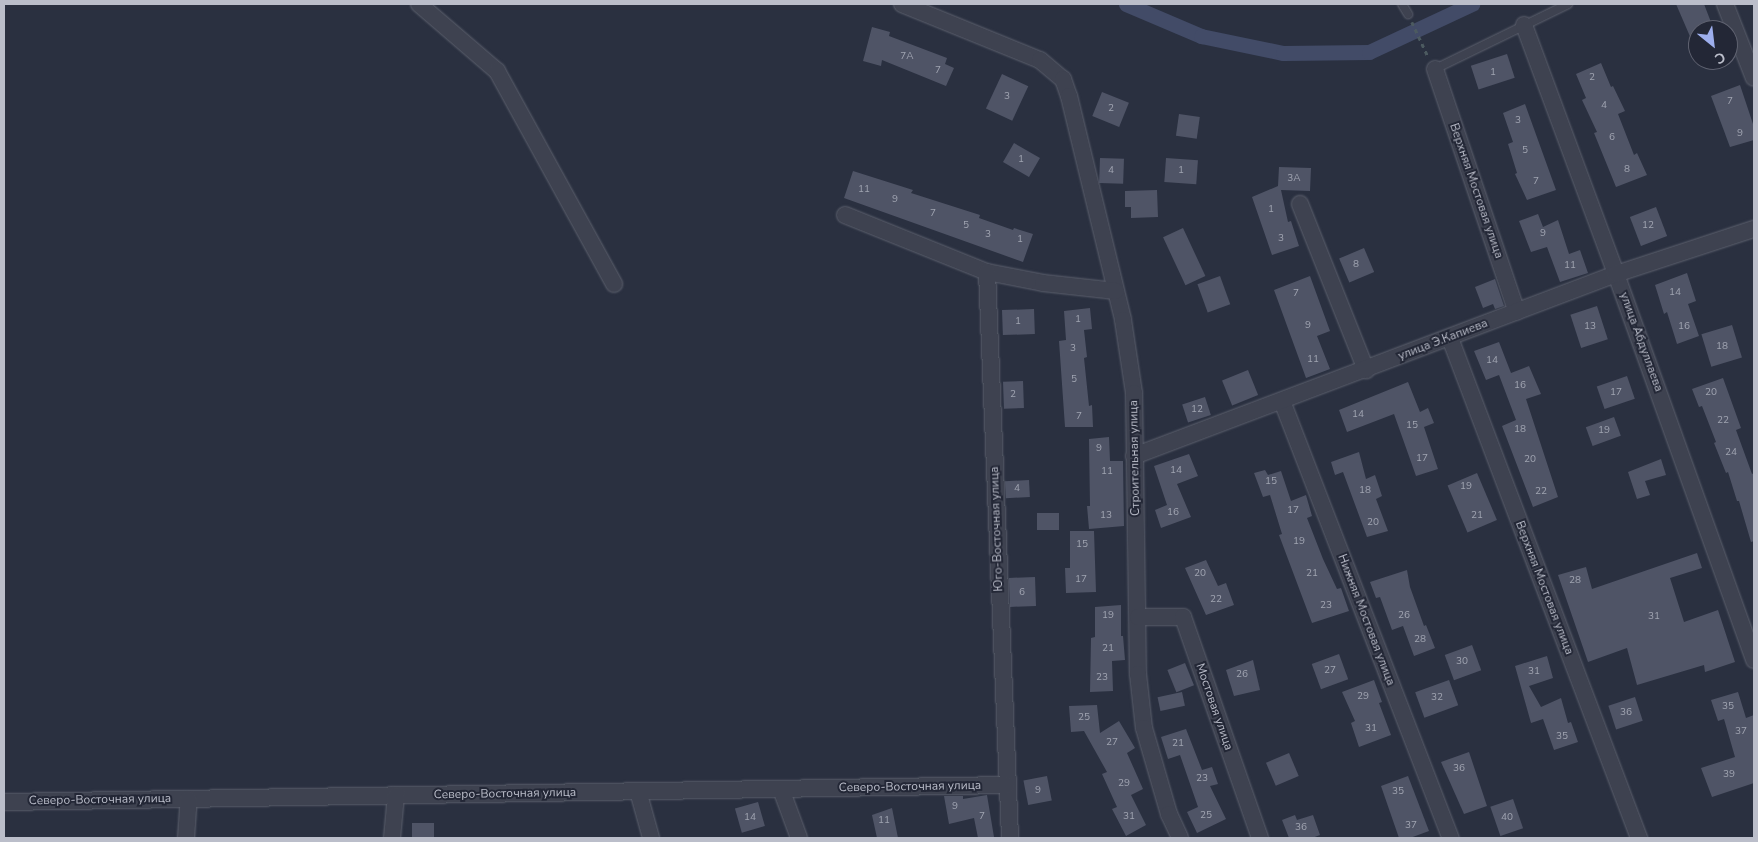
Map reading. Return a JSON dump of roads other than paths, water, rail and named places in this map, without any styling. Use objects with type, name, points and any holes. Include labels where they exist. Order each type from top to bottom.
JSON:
[{"type":"street","points":[[419,4],[497,71],[614,284]]},
{"type":"street","name":"Строительная улица","points":[[902,4],[1040,60],[1063,79],[1069,96],[1116,291],[1134,393],[1138,674],[1144,728],[1169,814],[1180,838]]},
{"type":"street","points":[[1725,4],[1754,78]]},
{"type":"street","name":"улица Абдуллаева","points":[[1524,25],[1616,274],[1754,660]]},
{"type":"street","name":"Верхняя Мостовая улица","points":[[1435,69],[1517,312]]},
{"type":"street","points":[[1300,204],[1366,370]]},
{"type":"street","points":[[844,216],[987,272],[1043,283],[1116,291]]},
{"type":"street","name":"улица Э.Капиева","points":[[1134,456],[1616,274],[1754,228]]},
{"type":"street","name":"Юго-Восточная улица","points":[[987,272],[1010,838]]},
{"type":"street","name":"Верхняя Мостовая улица","points":[[1450,338],[1638,838]]},
{"type":"street","name":"Нижняя Мостовая улица","points":[[1282,401],[1451,838]]},
{"type":"street","name":"Мостовая улица","points":[[1138,617],[1183,617],[1260,838]]},
{"type":"street","name":"Северо-Восточная улица","points":[[4,802],[1007,785]]},
{"type":"street","points":[[781,789],[799,838]]},
{"type":"street","points":[[638,791],[651,838]]},
{"type":"street","points":[[392,838],[396,795]]},
{"type":"street","points":[[186,838],[189,799]]},
{"type":"lane","points":[[1402,4],[1408,14]]},
{"type":"lane","points":[[1435,69],[1568,4]]},
{"type":"waterway","points":[[1126,4],[1201,36],[1283,53],[1369,52],[1472,4]]}]
